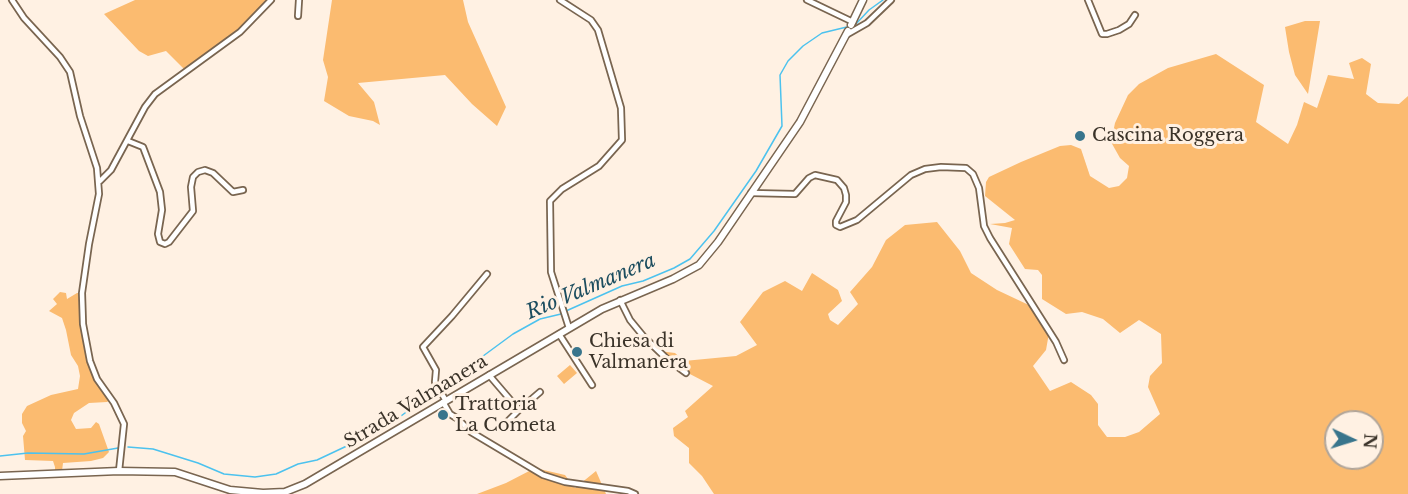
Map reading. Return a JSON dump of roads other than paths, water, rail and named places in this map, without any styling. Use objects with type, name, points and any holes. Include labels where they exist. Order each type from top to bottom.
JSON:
[{"type":"street","points":[[12,0],[24,18],[60,57],[70,72],[80,116],[100,180],[82,293],[83,324],[90,361],[97,379],[122,417],[124,431],[119,471]]},
{"type":"street","points":[[100,180],[111,170],[145,107],[155,94],[240,32],[271,0]]},
{"type":"street","points":[[298,16],[299,0]]},
{"type":"street","points":[[560,0],[591,20],[598,30],[621,108],[622,140],[599,166],[562,189],[550,201],[551,272],[569,328]]},
{"type":"street","points":[[807,0],[849,28],[867,24],[891,0]]},
{"type":"street","name":"Strada Valmanera","points":[[0,476],[119,471],[175,472],[230,490],[285,493],[329,471],[569,328],[620,300],[673,279],[699,265],[718,242],[800,122],[863,0]]},
{"type":"street","points":[[1088,0],[1102,34],[1119,30],[1129,24],[1135,15]]},
{"type":"street","points":[[128,141],[143,147],[160,192],[162,210],[158,234],[160,242],[165,244],[169,242],[193,211],[191,187],[193,177],[198,171],[213,173],[233,192],[243,190]]},
{"type":"street","points":[[751,194],[795,195],[809,178],[815,175],[837,180],[844,188],[846,195],[846,202],[836,221],[836,225],[840,227],[857,220],[911,175],[925,169],[966,168],[973,174],[979,188],[984,226],[990,238],[1056,342],[1064,360]]},
{"type":"street","points":[[487,274],[423,347],[436,370],[435,382],[450,414],[471,432],[543,475],[565,482],[635,494]]},
{"type":"street","points":[[620,300],[630,320],[645,337],[667,359],[686,373]]},
{"type":"street","points":[[559,334],[592,385]]},
{"type":"street","points":[[489,375],[519,410]]},
{"type":"street","points":[[503,426],[540,392]]},
{"type":"waterway","name":"Rio Valmanera","points":[[566,311],[622,286],[643,281],[690,259],[714,231],[756,171],[782,126],[780,75],[788,61],[803,46],[822,33],[855,25],[869,10],[883,0]]},
{"type":"waterway","name":"Rio Valmanera","points":[[441,387],[513,334],[540,319],[561,314]]},
{"type":"waterway","name":"Rio Valmanera","points":[[128,447],[153,449],[224,474],[255,477],[276,474],[298,464],[317,460],[385,428],[437,389]]},
{"type":"waterway","name":"Rio Valmanera","points":[[0,456],[28,453],[84,454],[118,448]]},
{"type":"place","name":"Cascina Roggera","points":[[1080,136]]},
{"type":"place","name":"Chiesa di Valmanera","points":[[577,352]]},
{"type":"place","name":"Trattoria La Cometa","points":[[443,415]]}]
